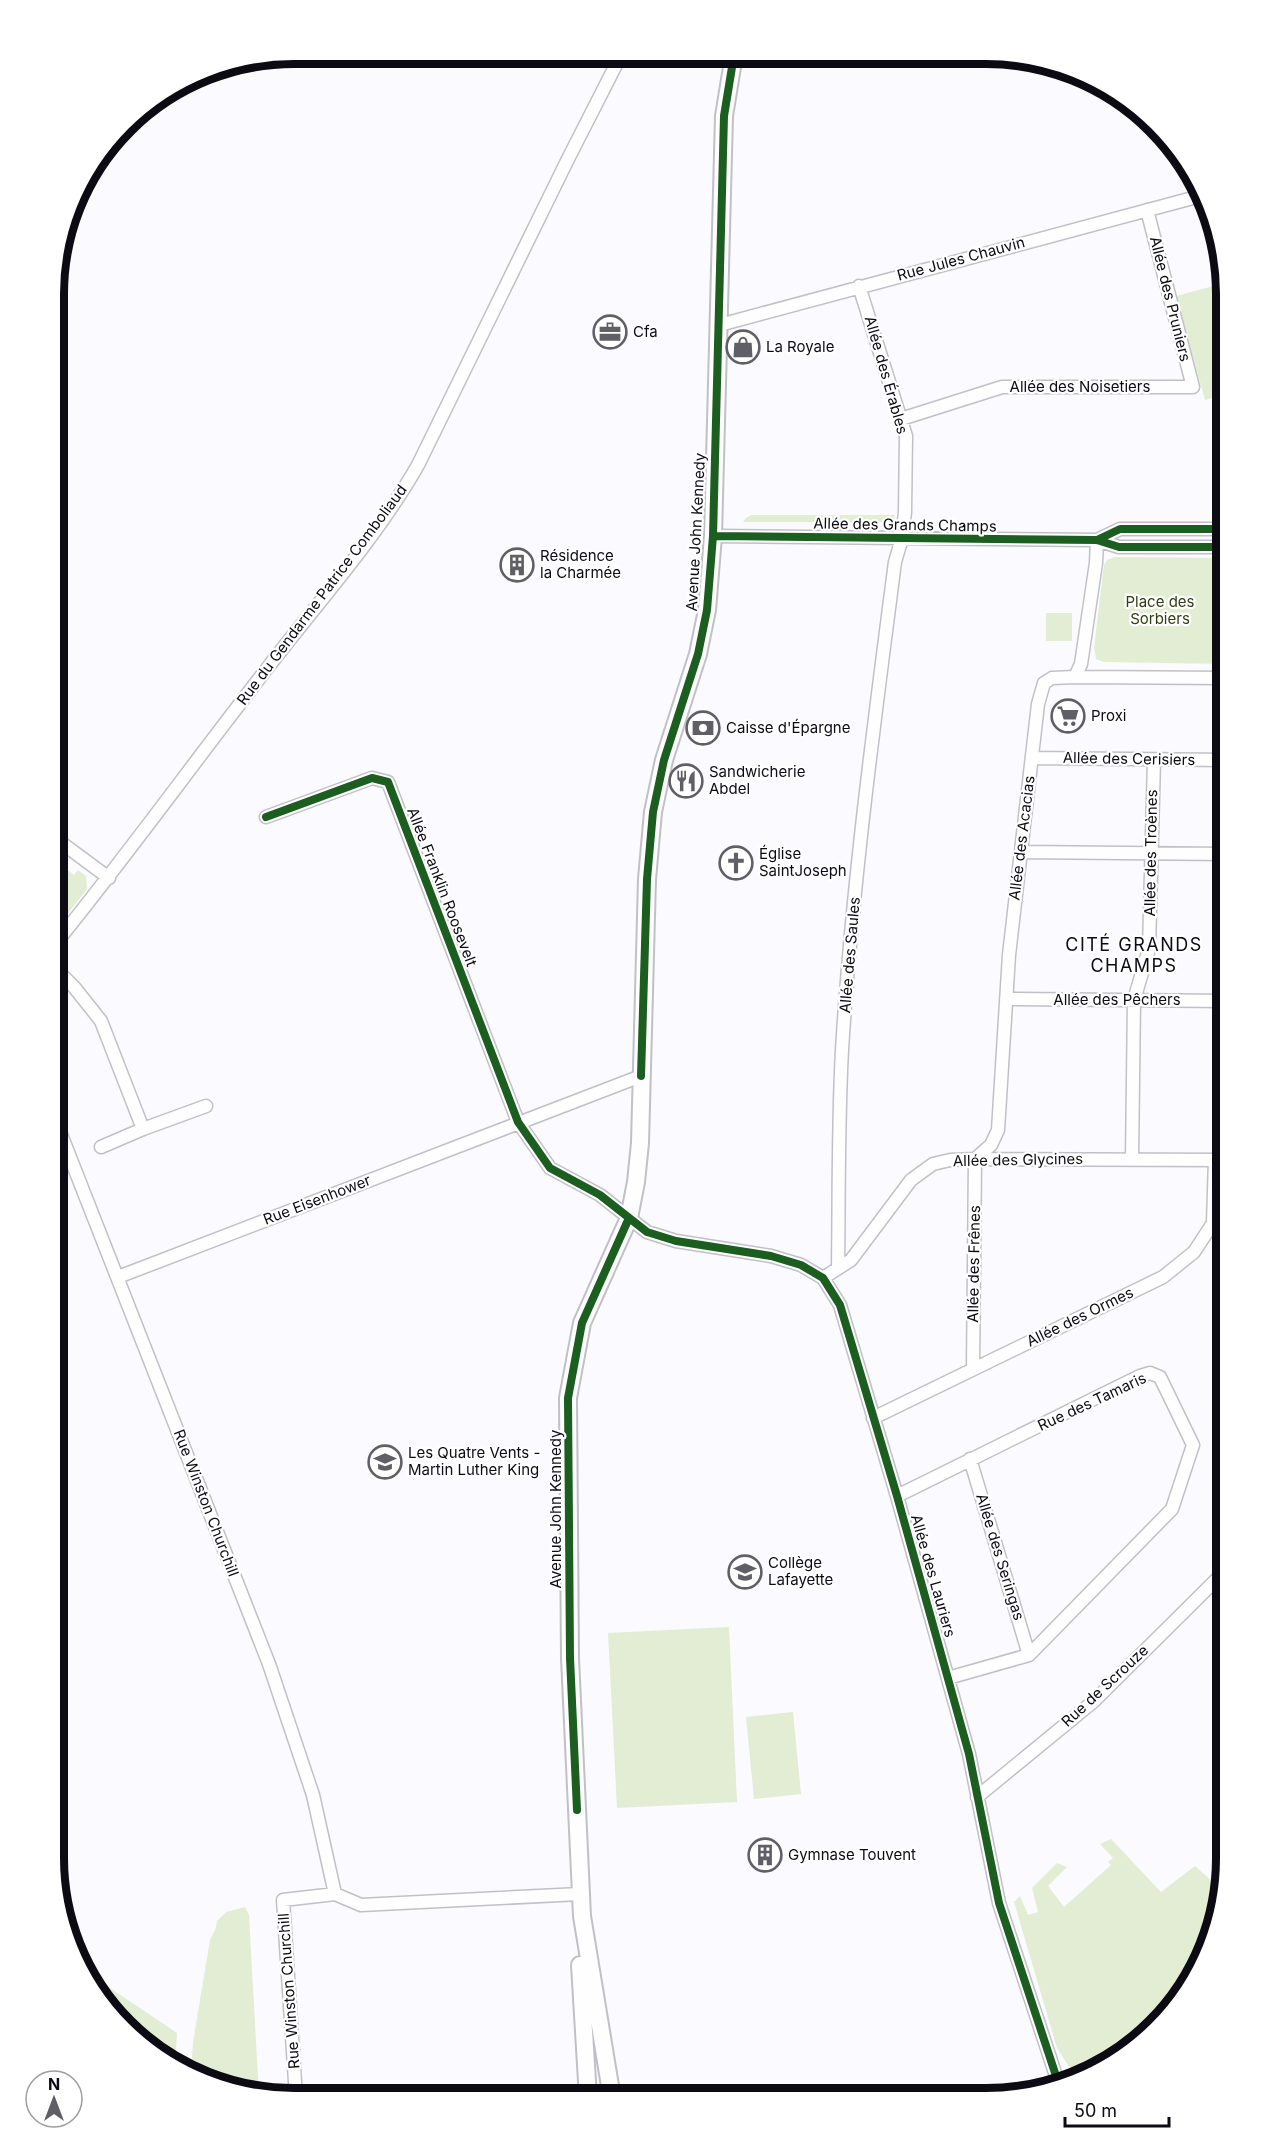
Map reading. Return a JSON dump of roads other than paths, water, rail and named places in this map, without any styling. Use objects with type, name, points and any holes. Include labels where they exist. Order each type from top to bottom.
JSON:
[{"type":"main road","name":"Avenue John Kennedy","points":[[610,2088],[580,1894],[570,1659],[568,1398],[582,1323],[629,1218],[636,1182],[640,1143],[646,879],[652,813],[664,760],[698,654],[707,610],[713,536],[724,116],[733,64]]},
{"type":"main road","name":"Avenue John Kennedy","points":[[582,1916],[580,1977],[587,2088]]},
{"type":"street","name":"Rue du Gendarme Patrice Comboliaud","points":[[64,933],[109,878],[267,668],[399,499],[616,64]]},
{"type":"street","name":"Rue Jules Chauvin","points":[[718,323],[727,323],[1195,197]]},
{"type":"street","name":"Allée des Pruniers","points":[[1148,210],[1193,387]]},
{"type":"street","name":"Allée des Érables","points":[[860,286],[906,436],[905,512],[902,538]]},
{"type":"street","name":"Allée des Noisetiers","points":[[901,419],[1002,387],[1193,387]]},
{"type":"street","name":"Allée des Grands Champs","points":[[1097,540],[1120,529],[1216,529]]},
{"type":"street","name":"Allée des Grands Champs","points":[[713,536],[1097,540],[1119,547],[1216,547]]},
{"type":"street","name":"Allée des Saules","points":[[838,1268],[842,1052],[849,954],[865,799],[895,562],[902,538]]},
{"type":"street","points":[[1097,540],[1096,563],[1081,664],[1075,677],[1216,678]]},
{"type":"street","name":"Allée des Acacias","points":[[975,1159],[990,1145],[998,1130],[1014,909],[1038,704],[1044,683],[1053,678],[1075,677]]},
{"type":"street","name":"Allée des Cerisiers","points":[[1032,758],[1216,760]]},
{"type":"street","name":"Allée des Troènes","points":[[1131,1160],[1134,1000],[1149,949],[1154,760]]},
{"type":"street","name":"Allée Franklin Roosevelt","points":[[266,817],[372,778],[388,782],[518,1122]]},
{"type":"street","points":[[64,845],[109,878]]},
{"type":"street","points":[[1021,852],[1216,854]]},
{"type":"street","points":[[64,977],[101,1022],[143,1129]]},
{"type":"street","name":"Allée des Pêchers","points":[[1006,999],[1216,1001]]},
{"type":"street","name":"Rue Eisenhower","points":[[118,1277],[641,1076]]},
{"type":"street","points":[[101,1147],[206,1106]]},
{"type":"street","points":[[518,1122],[550,1167],[600,1195],[629,1218]]},
{"type":"street","name":"Rue Winston Churchill","points":[[64,1142],[269,1664],[313,1795],[334,1894]]},
{"type":"street","name":"Allée des Glycines","points":[[823,1278],[851,1260],[911,1180],[933,1164],[950,1160],[975,1159],[1216,1160]]},
{"type":"street","name":"Allée des Frênes","points":[[973,1369],[975,1159]]},
{"type":"street","name":"Allée des Ormes","points":[[873,1418],[1163,1277],[1194,1252],[1213,1223],[1216,1199]]},
{"type":"street","name":"Allée des Lauriers","points":[[629,1218],[647,1232],[676,1240],[771,1256],[801,1265],[823,1278],[840,1305],[897,1496],[969,1754],[999,1903],[1056,2077]]},
{"type":"street","name":"Rue des Tamaris","points":[[897,1496],[1140,1376],[1150,1374],[1160,1377],[1193,1445],[1172,1509],[1029,1655],[948,1678]]},
{"type":"street","name":"Allée des Seringas","points":[[970,1459],[1029,1655]]},
{"type":"street","name":"Rue de Scrouze","points":[[977,1797],[1094,1701],[1216,1580]]},
{"type":"street","name":"Rue Winston Churchill","points":[[295,2088],[284,1900],[334,1894],[361,1905],[580,1894]]},
{"type":"place","name":"Cfa","points":[[610,332]]},
{"type":"place","name":"La Royale","points":[[743,347]]},
{"type":"place","name":"Résidence la Charmée","points":[[517,565]]},
{"type":"place","name":"Proxi","points":[[1068,716]]},
{"type":"place","name":"Caisse d'Épargne","points":[[703,728]]},
{"type":"place","name":"Sandwicherie Abdel","points":[[686,781]]},
{"type":"place","name":"Église SaintJoseph","points":[[736,863]]},
{"type":"place","name":"Les Quatre Vents - Martin Luther King","points":[[385,1462]]},
{"type":"place","name":"Collège Lafayette","points":[[745,1572]]},
{"type":"place","name":"Gymnase Touvent","points":[[765,1855]]},
{"type":"district","name":"CITÉ GRANDS CHAMPS","points":[[1134,955]]},
{"type":"park label","name":"Place des Sorbiers","points":[[1160,610]]}]
